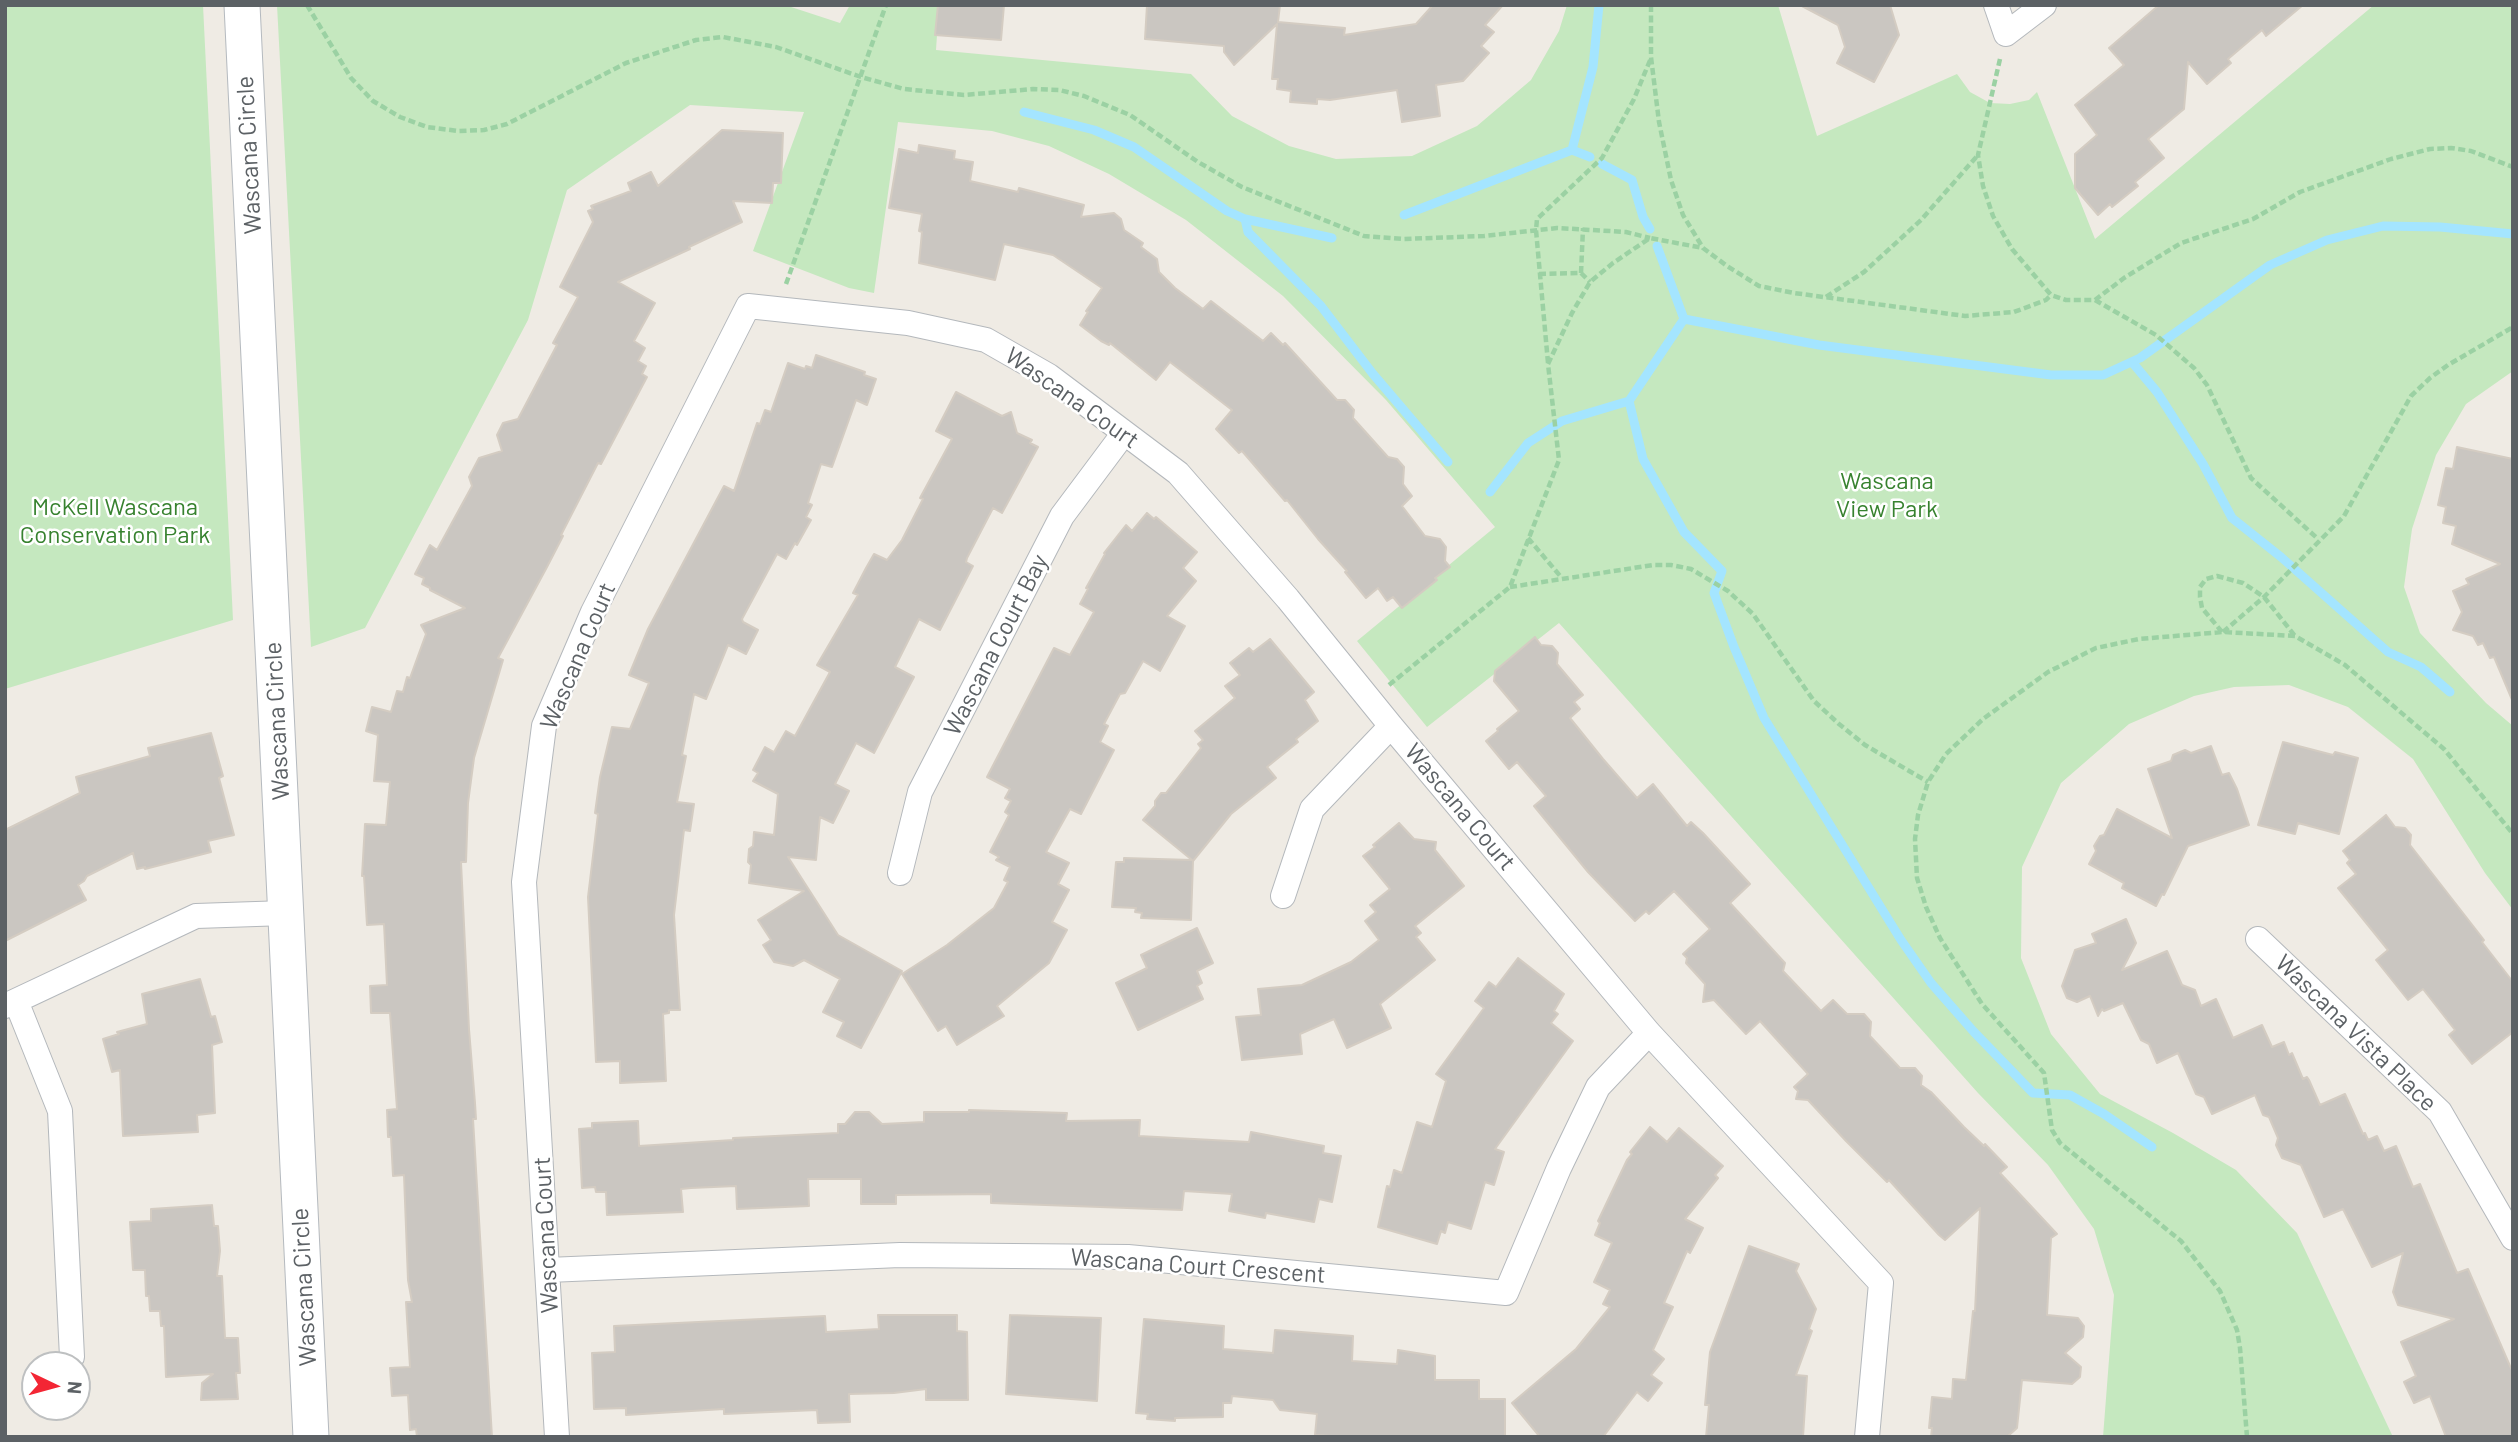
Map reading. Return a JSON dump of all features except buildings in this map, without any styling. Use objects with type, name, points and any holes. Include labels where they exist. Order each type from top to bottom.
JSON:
[{"type":"street","name":"Wascana Circle","points":[[242,5],[311,1437]]},
{"type":"street","points":[[1996,5],[2006,34],[2044,5]]},
{"type":"street","name":"Wascana Court","points":[[556,1437],[524,882],[544,726],[593,612],[748,306],[908,323],[986,340],[1049,376],[1178,473],[1288,599],[1391,726],[1649,1032],[1881,1283],[1867,1437]]},
{"type":"street","name":"Wascana Court Bay","points":[[900,873],[920,792],[1062,516],[1124,433]]},
{"type":"street","points":[[1283,897],[1312,809],[1391,726]]},
{"type":"street","points":[[72,1351],[60,1111],[11,1003],[196,916],[286,913]]},
{"type":"street","name":"Wascana Vista Place","points":[[2258,939],[2440,1112],[2513,1238]]},
{"type":"street","name":"Wascana Court Crescent","points":[[548,1270],[900,1255],[1128,1257],[1506,1293],[1559,1168],[1598,1087],[1649,1032]]},
{"type":"path","points":[[307,5],[351,78],[373,101],[400,117],[437,129],[484,130],[507,124],[626,63],[696,40],[723,37],[776,47],[904,89],[964,95],[1033,89],[1059,90],[1084,96],[1130,115],[1198,162],[1241,187],[1364,236],[1404,239],[1583,228],[1626,232],[1703,248],[1759,286],[1825,298],[1965,316],[2014,312],[2046,300],[2051,295]]},
{"type":"path","points":[[777,309],[886,5]]},
{"type":"path","points":[[1650,5],[1651,57],[1659,122],[1671,180],[1683,215],[1703,248]]},
{"type":"path","points":[[2006,34],[1978,155],[1983,186],[1993,216],[2012,249],[2051,295],[2066,300],[2095,300],[2157,335],[2175,350],[2207,385],[2251,478],[2318,540]]},
{"type":"path","points":[[1510,587],[1559,460],[1552,415],[1539,274],[1537,219],[1602,159],[1634,99],[1651,57]]},
{"type":"path","points":[[2095,300],[2124,278],[2181,243],[2253,219],[2300,192],[2368,166],[2430,149],[2451,148],[2471,150],[2513,167]]},
{"type":"path","points":[[1825,298],[1864,272],[1921,220],[1978,155]]},
{"type":"path","points":[[1581,273],[1583,228]]},
{"type":"path","points":[[1548,364],[1590,282],[1650,239]]},
{"type":"path","points":[[1539,274],[1581,273],[1590,282]]},
{"type":"path","points":[[2222,632],[2264,597],[2344,516],[2411,396],[2448,365],[2513,327]]},
{"type":"path","points":[[1527,538],[1562,578]]},
{"type":"path","points":[[1371,700],[1510,587],[1653,565],[1671,565],[1691,569],[1727,591],[1754,614],[1814,701],[1865,745],[1928,782]]},
{"type":"path","points":[[2222,632],[2202,608],[2200,587],[2206,579],[2217,576],[2243,583],[2264,597],[2295,636],[2345,665],[2444,749],[2513,834]]},
{"type":"path","points":[[2246,1437],[2239,1339],[2229,1308],[2220,1291],[2181,1241],[2060,1143],[2052,1130],[2044,1073],[1982,1004],[1940,938],[1917,878],[1915,839],[1918,815],[1928,782],[1946,754],[1983,719],[2048,672],[2096,648],[2138,639],[2222,632],[2295,636]]},
{"type":"green space","name":"McKell Wascana Conservation Park","points":[[5,5],[203,5],[233,620],[5,689]]},
{"type":"green space","name":"Wascana View Park","points":[[277,5],[785,5],[840,23],[850,5],[939,5],[936,50],[1191,74],[1232,116],[1289,146],[1336,159],[1412,156],[1477,126],[1531,80],[1559,31],[1567,5],[1778,5],[1817,136],[1957,74],[1970,92],[1990,103],[2010,104],[2029,100],[2037,92],[2095,239],[2374,5],[2513,5],[2513,371],[2466,404],[2436,455],[2412,529],[2404,587],[2420,633],[2486,703],[2513,726],[2513,910],[2485,873],[2413,759],[2348,707],[2289,685],[2234,687],[2194,696],[2129,724],[2061,783],[2022,867],[2021,958],[2051,1034],[2100,1094],[2236,1170],[2297,1233],[2393,1437],[2103,1437],[2114,1295],[2094,1229],[2048,1165],[1978,1093],[1559,623],[1427,727],[1357,641],[1495,527],[1386,400],[1283,296],[1186,220],[1109,174],[1049,146],[992,131],[898,122],[874,293],[849,288],[753,251],[804,112],[690,105],[567,190],[528,320],[365,628],[311,647]]},
{"type":"waterway","points":[[1590,157],[1572,150],[1593,67],[1599,5]]},
{"type":"waterway","points":[[1024,112],[1094,130],[1134,147],[1227,211],[1245,219],[1332,238]]},
{"type":"waterway","points":[[1404,215],[1572,150]]},
{"type":"waterway","points":[[1602,164],[1632,180],[1643,217],[1650,229]]},
{"type":"waterway","points":[[1245,219],[1248,232],[1321,306],[1373,374],[1448,462]]},
{"type":"waterway","points":[[1684,319],[1819,345],[2051,375],[2103,375],[2140,358],[2270,265],[2327,240],[2383,226],[2440,227],[2513,234]]},
{"type":"waterway","points":[[1657,246],[1684,319]]},
{"type":"waterway","points":[[1684,319],[1629,401],[1643,459],[1684,532],[1722,571],[1714,593],[1764,718],[1901,940],[1931,983],[1974,1032],[2033,1093],[2070,1095],[2104,1114],[2152,1147]]},
{"type":"waterway","points":[[2132,362],[2157,392],[2203,464],[2232,518],[2281,557],[2388,652],[2421,667],[2450,692]]},
{"type":"waterway","points":[[1490,492],[1528,443],[1562,421],[1629,401]]}]
